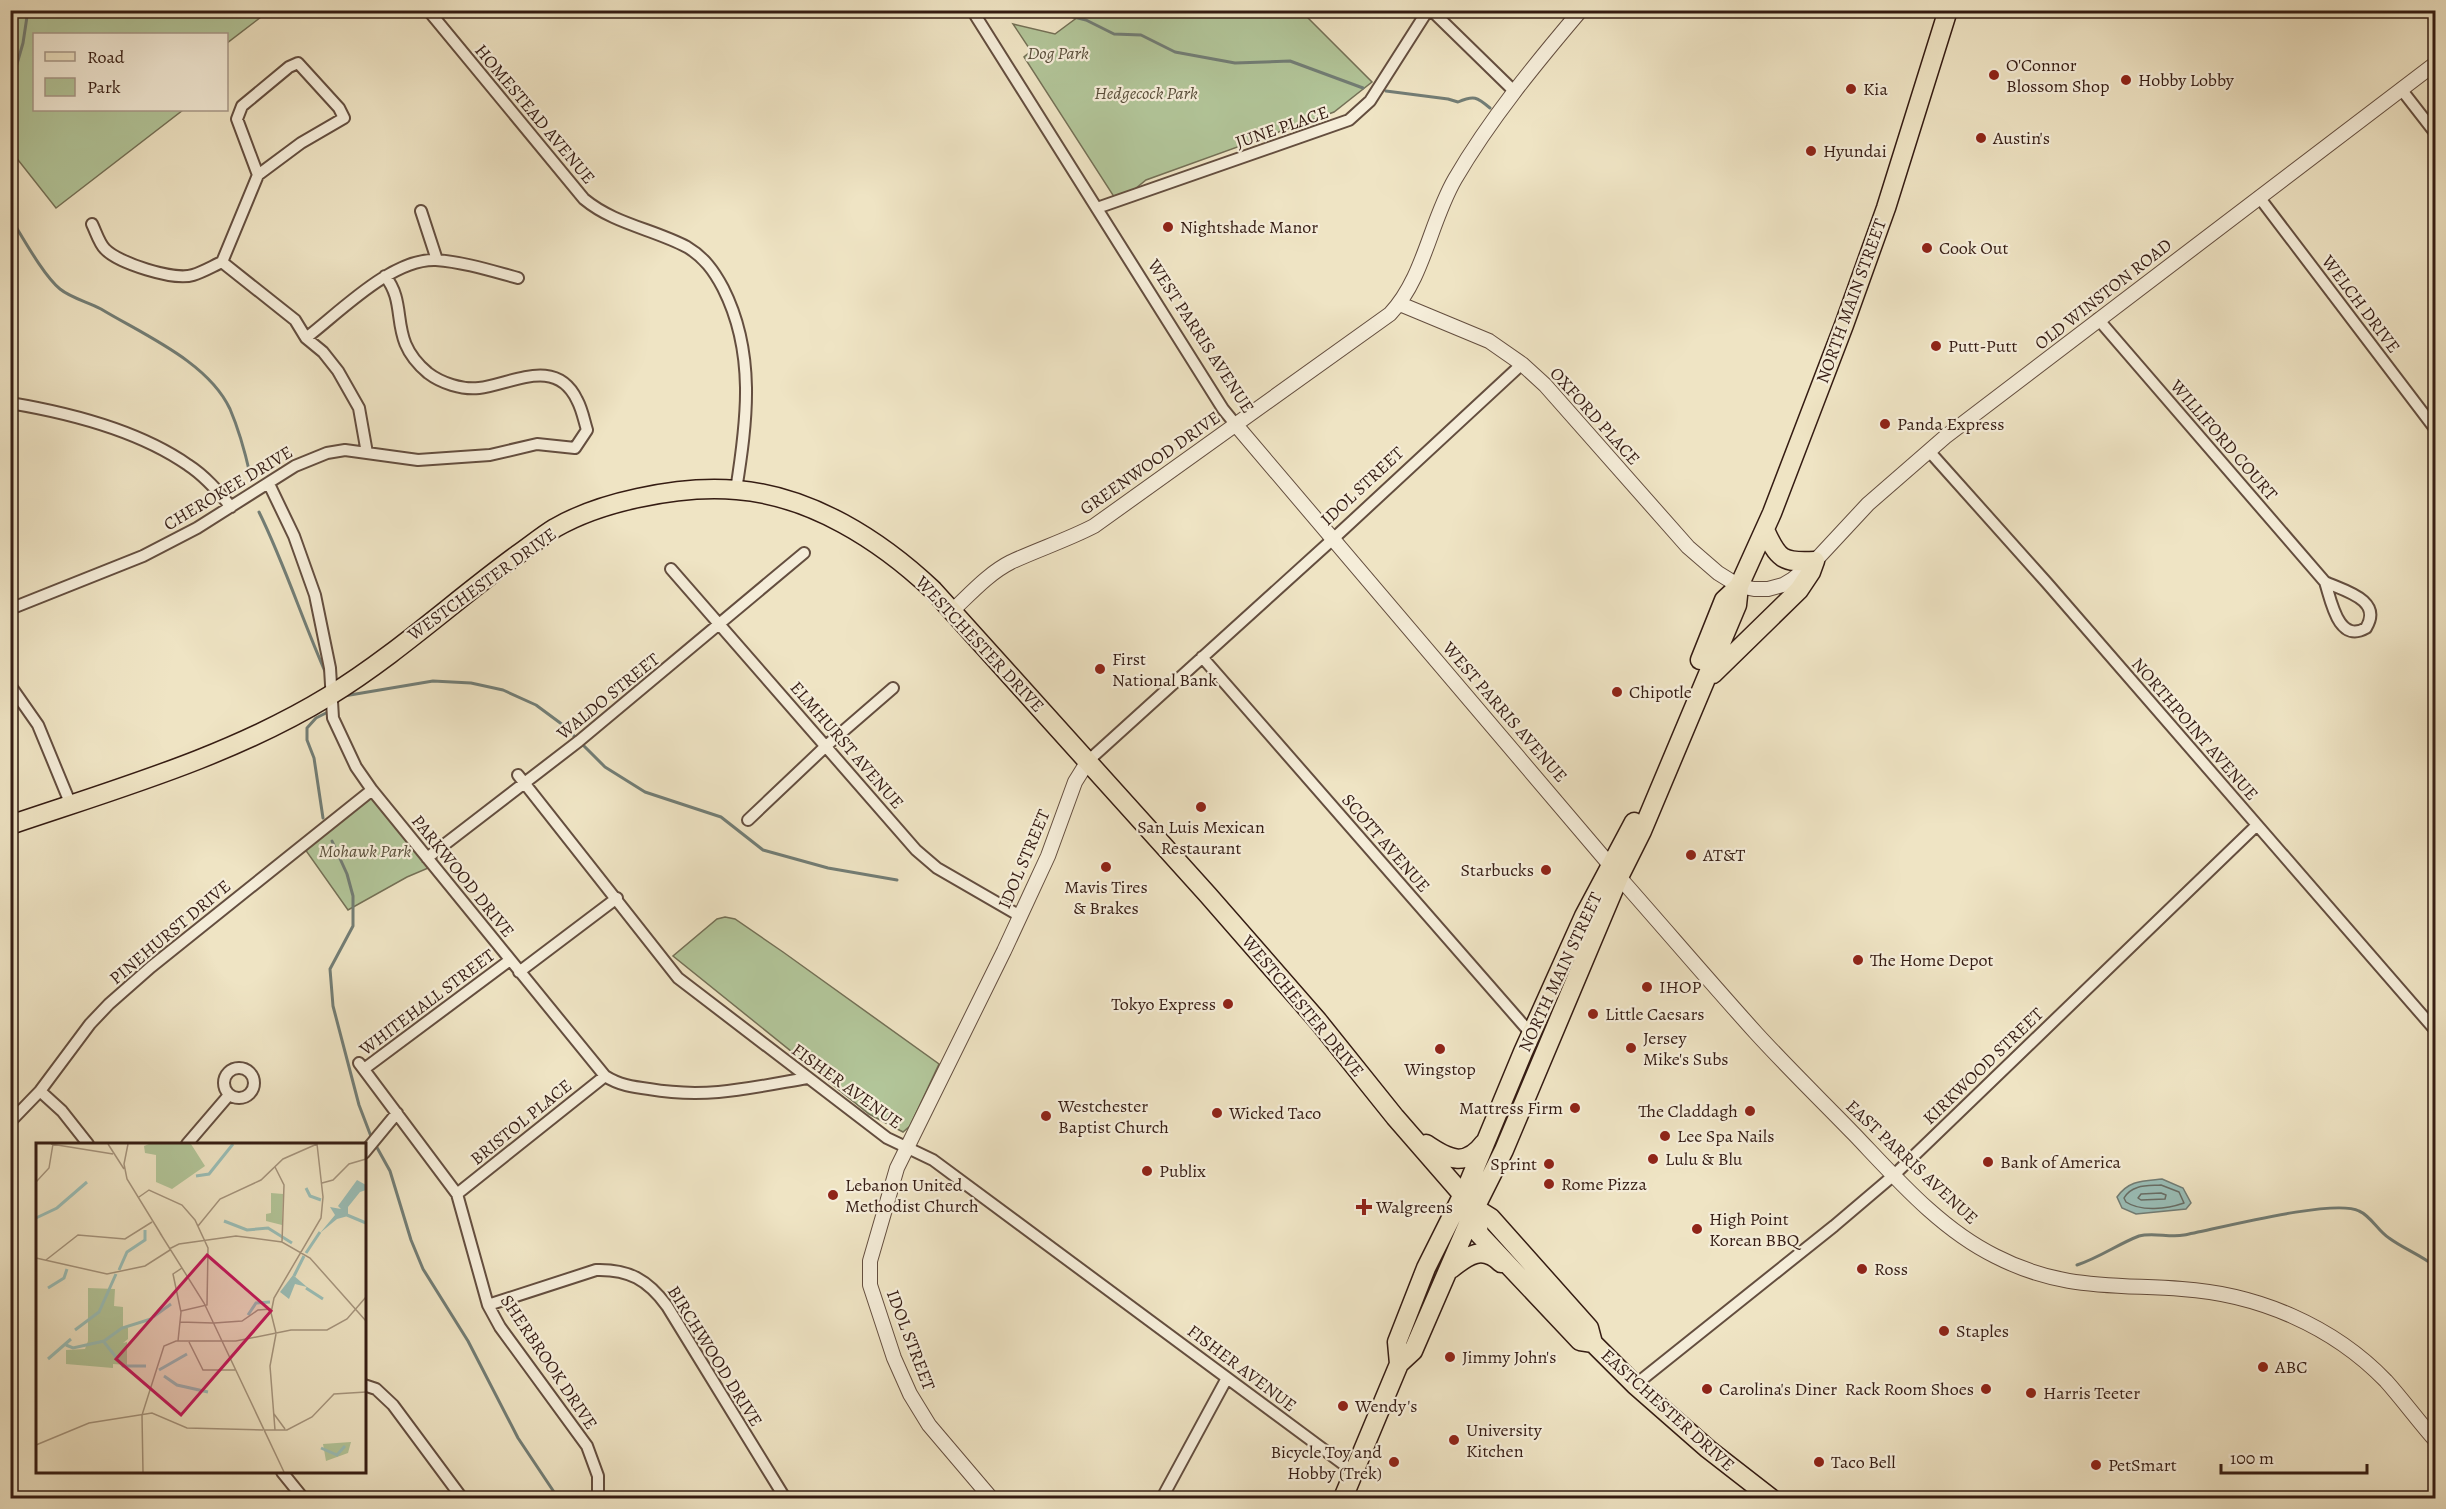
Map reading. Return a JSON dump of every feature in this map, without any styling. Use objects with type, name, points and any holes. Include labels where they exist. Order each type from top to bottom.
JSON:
[{"type":"main road","name":"NORTH MAIN STREET","points":[[1343,1498],[1399,1364],[1413,1351],[1447,1272],[1487,1139],[1531,1034],[1584,916],[1647,821],[1737,605],[1739,586],[1765,530],[1844,325],[1886,207],[1948,10]]},
{"type":"main road","name":"WESTCHESTER DRIVE","points":[[10,825],[225,750],[274,728],[331,695],[556,528],[606,505],[660,493],[736,490],[796,504],[857,531],[911,569],[953,610],[1313,1014],[1395,1117],[1468,1201]]},
{"type":"main road","points":[[1703,684],[1799,590],[1811,572],[1815,561],[1790,561],[1781,558],[1774,550],[1765,530]]},
{"type":"main road","name":"NORTH MAIN STREET","points":[[1399,1364],[1396,1342],[1433,1250],[1504,1150],[1548,1046],[1632,825],[1724,600],[1739,586]]},
{"type":"main road","points":[[1395,1117],[1425,1143],[1449,1158],[1468,1157],[1487,1139]]},
{"type":"main road","name":"EASTCHESTER DRIVE","points":[[1468,1201],[1479,1234],[1580,1341],[1593,1343]]},
{"type":"main road","name":"EASTCHESTER DRIVE","points":[[1468,1201],[1491,1218],[1589,1328],[1593,1343],[1635,1385],[1708,1449],[1771,1498]]},
{"type":"main road","points":[[1447,1272],[1467,1256],[1486,1253],[1493,1255],[1514,1277],[1521,1279]]},
{"type":"street","name":"HOMESTEAD AVENUE","points":[[428,10],[584,199],[608,215],[687,247],[699,255],[715,274],[740,333],[747,372],[743,446],[736,490]]},
{"type":"street","name":"WEST PARRIS AVENUE","points":[[972,10],[1223,409],[1615,871]]},
{"type":"street","name":"JUNE PLACE","points":[[1097,208],[1349,120],[1370,101],[1429,10]]},
{"type":"street","points":[[1429,10],[1515,92]]},
{"type":"street","name":"GREENWOOD DRIVE","points":[[953,610],[994,573],[1010,563],[1065,542],[1094,526],[1390,314],[1400,304],[1414,277],[1437,215],[1455,179],[1515,92],[1581,10]]},
{"type":"street","points":[[92,224],[104,248],[117,258],[134,265],[178,277],[192,276],[222,262],[258,175],[301,143],[344,118],[339,108],[298,63],[289,67],[242,106],[237,114],[258,175]]},
{"type":"street","name":"OLD WINSTON ROAD","points":[[1739,586],[1768,589],[1783,585],[1815,561],[1868,504],[1929,451],[2098,319],[2436,63]]},
{"type":"street","points":[[2401,89],[2436,134]]},
{"type":"street","name":"WELCH DRIVE","points":[[2259,197],[2436,430]]},
{"type":"street","points":[[421,211],[437,260]]},
{"type":"street","points":[[306,338],[385,276],[426,261],[437,260],[519,278]]},
{"type":"street","points":[[222,262],[295,320],[306,338],[323,352],[338,371],[359,408],[367,453]]},
{"type":"street","name":"CHEROKEE DRIVE","points":[[10,609],[143,556],[197,528],[295,466],[327,453],[345,450],[418,460],[490,456],[537,444],[575,448],[587,430],[578,400],[563,383],[553,377],[534,375],[469,389],[441,381],[428,373],[409,355],[403,341],[392,284],[385,276]]},
{"type":"street","name":"OXFORD PLACE","points":[[1400,304],[1489,341],[1522,363],[1545,385],[1688,547],[1718,573],[1739,586]]},
{"type":"street","name":"WILLIFORD COURT","points":[[2098,319],[2325,582],[2334,614],[2341,624],[2355,631],[2366,627],[2372,618],[2372,611],[2368,606],[2349,592],[2325,582]]},
{"type":"street","name":"IDOL STREET","points":[[991,1498],[929,1425],[910,1394],[894,1358],[870,1285],[870,1261],[897,1168],[1048,856],[1075,782],[1088,761],[1522,363]]},
{"type":"street","points":[[10,403],[80,419],[136,438],[164,451],[200,474],[231,507]]},
{"type":"street","name":"NORTHPOINT AVENUE","points":[[1929,451],[2436,1031]]},
{"type":"street","name":"PARKWOOD DRIVE","points":[[269,484],[294,536],[315,595],[329,657],[333,718],[356,767],[372,790],[605,1076],[617,1084],[669,1093],[697,1095],[807,1078]]},
{"type":"street","name":"WALDO STREET","points":[[427,858],[522,779],[721,624],[804,553]]},
{"type":"street","name":"ELMHURST AVENUE","points":[[671,569],[926,860],[1020,916]]},
{"type":"street","name":"SCOTT AVENUE","points":[[1202,657],[1531,1034],[1548,1046]]},
{"type":"street","points":[[10,685],[38,725],[71,805]]},
{"type":"street","points":[[748,820],[826,746],[893,688]]},
{"type":"street","name":"FISHER AVENUE","points":[[522,779],[678,978],[886,1138],[933,1160],[1354,1472]]},
{"type":"street","name":"PINEHURST DRIVE","points":[[10,1122],[40,1091],[90,1024],[109,1004],[151,966],[372,790]]},
{"type":"street","name":"KIRKWOOD STREET","points":[[1635,1385],[1834,1226],[1894,1175],[2257,825]]},
{"type":"street","name":"EAST PARRIS AVENUE","points":[[1615,871],[1761,1038],[1894,1175],[1961,1236],[1994,1256],[2029,1271],[2061,1280],[2101,1286],[2220,1293],[2269,1306],[2308,1323],[2343,1346],[2385,1380],[2436,1441]]},
{"type":"street","name":"WHITEHALL STREET","points":[[519,972],[617,898]]},
{"type":"street","name":"WHITEHALL STREET","points":[[361,1066],[510,960]]},
{"type":"street","name":"SHERBROOK DRIVE","points":[[361,1066],[457,1194],[488,1305],[500,1327],[587,1446],[598,1476],[598,1498]]},
{"type":"street","name":"BRISTOL PLACE","points":[[457,1194],[605,1076]]},
{"type":"street","points":[[40,1091],[62,1111],[87,1143]]},
{"type":"street","points":[[188,1143],[229,1095]]},
{"type":"street","points":[[366,1151],[397,1113]]},
{"type":"street","name":"BIRCHWOOD DRIVE","points":[[488,1305],[596,1270],[611,1269],[638,1276],[657,1293],[667,1306],[785,1498]]},
{"type":"street","points":[[1162,1498],[1227,1377]]},
{"type":"street","points":[[366,1386],[376,1389],[393,1405],[462,1498]]},
{"type":"street","points":[[283,1473],[303,1498]]},
{"type":"green space","points":[[11,10],[269,10],[228,42],[228,33],[33,33],[33,111],[182,111],[56,208],[11,151]]},
{"type":"green space","name":"Hedgecock Park","points":[[1086,11],[1301,11],[1372,82],[1334,112],[1146,180],[1118,203],[1024,57],[1031,51],[1013,24],[1055,34]]},
{"type":"green space","name":"Mohawk Park","points":[[372,790],[433,866],[407,877],[348,910],[302,845]]},
{"type":"green space","points":[[725,917],[735,919],[939,1064],[910,1126],[903,1132],[869,1114],[673,956],[717,919]]},
{"type":"water","points":[[2162,1179],[2183,1188],[2191,1203],[2186,1209],[2136,1214],[2122,1208],[2117,1197],[2126,1187],[2137,1182]]},
{"type":"waterway","points":[[10,88],[23,43],[28,10]]},
{"type":"waterway","points":[[1046,10],[1086,20],[1114,34],[1141,35],[1175,52],[1235,63],[1290,61],[1363,88]]},
{"type":"waterway","points":[[1386,91],[1458,102],[1475,98],[1490,108]]},
{"type":"waterway","points":[[10,217],[40,265],[60,289],[155,340],[207,377],[220,392],[230,409],[242,441],[250,474]]},
{"type":"waterway","points":[[259,512],[327,676]]},
{"type":"waterway","points":[[344,696],[433,681],[471,683],[503,690],[536,705],[563,725],[605,767],[645,792],[721,817],[763,850],[828,868],[897,880]]},
{"type":"waterway","points":[[323,818],[314,758],[307,740],[307,728],[316,718],[330,711]]},
{"type":"waterway","points":[[332,841],[347,874],[353,896],[353,926],[330,969],[333,1006],[359,1105],[372,1139]]},
{"type":"waterway","points":[[375,1144],[390,1171],[411,1240],[423,1269],[468,1341],[518,1438],[558,1498]]},
{"type":"waterway","points":[[2077,1265],[2139,1236],[2179,1236],[2301,1211],[2346,1208],[2363,1213],[2389,1238],[2436,1267]]},
{"type":"place","name":"O'Connor Blossom Shop","points":[[1994,75]]},
{"type":"place","name":"Hobby Lobby","points":[[2126,80]]},
{"type":"place","name":"Kia","points":[[1851,89]]},
{"type":"place","name":"Austin's","points":[[1981,138]]},
{"type":"place","name":"Hyundai","points":[[1811,151]]},
{"type":"place","name":"Nightshade Manor","points":[[1168,227]]},
{"type":"place","name":"Cook Out","points":[[1927,248]]},
{"type":"place","name":"Putt-Putt","points":[[1936,346]]},
{"type":"place","name":"Panda Express","points":[[1885,424]]},
{"type":"place","name":"First National Bank","points":[[1100,669]]},
{"type":"place","name":"Chipotle","points":[[1617,692]]},
{"type":"place","name":"San Luis Mexican Restaurant","points":[[1201,807]]},
{"type":"place","name":"AT&T","points":[[1691,855]]},
{"type":"place","name":"Mavis Tires & Brakes","points":[[1106,867]]},
{"type":"place","name":"Starbucks","points":[[1546,870]]},
{"type":"place","name":"The Home Depot","points":[[1858,960]]},
{"type":"place","name":"IHOP","points":[[1647,987]]},
{"type":"place","name":"Tokyo Express","points":[[1228,1004]]},
{"type":"place","name":"Little Caesars","points":[[1593,1014]]},
{"type":"place","name":"Jersey Mike's Subs","points":[[1631,1048]]},
{"type":"place","name":"Wingstop","points":[[1440,1049]]},
{"type":"place","name":"Mattress Firm","points":[[1575,1108]]},
{"type":"place","name":"The Claddagh","points":[[1750,1111]]},
{"type":"place","name":"Wicked Taco","points":[[1217,1113]]},
{"type":"place","name":"Westchester Baptist Church","points":[[1046,1116]]},
{"type":"place","name":"Lee Spa Nails","points":[[1665,1136]]},
{"type":"place","name":"Lulu & Blu","points":[[1653,1159]]},
{"type":"place","name":"Bank of America","points":[[1988,1162]]},
{"type":"place","name":"Sprint","points":[[1549,1164]]},
{"type":"place","name":"Publix","points":[[1147,1171]]},
{"type":"place","name":"Rome Pizza","points":[[1549,1184]]},
{"type":"place","name":"Lebanon United Methodist Church","points":[[833,1195]]},
{"type":"place","name":"Walgreens","points":[[1364,1207]]},
{"type":"place","name":"High Point Korean BBQ","points":[[1697,1229]]},
{"type":"place","name":"Ross","points":[[1862,1269]]},
{"type":"place","name":"Staples","points":[[1944,1331]]},
{"type":"place","name":"Jimmy John's","points":[[1450,1357]]},
{"type":"place","name":"ABC","points":[[2263,1367]]},
{"type":"place","name":"Carolina's Diner","points":[[1707,1389]]},
{"type":"place","name":"Rack Room Shoes","points":[[1986,1389]]},
{"type":"place","name":"Harris Teeter","points":[[2031,1393]]},
{"type":"place","name":"Wendy's","points":[[1343,1406]]},
{"type":"place","name":"University Kitchen","points":[[1454,1440]]},
{"type":"place","name":"Bicycle Toy and Hobby (Trek)","points":[[1394,1462]]},
{"type":"place","name":"Taco Bell","points":[[1819,1462]]},
{"type":"place","name":"PetSmart","points":[[2096,1465]]},
{"type":"park label","name":"Dog Park","points":[[1058,53]]}]
